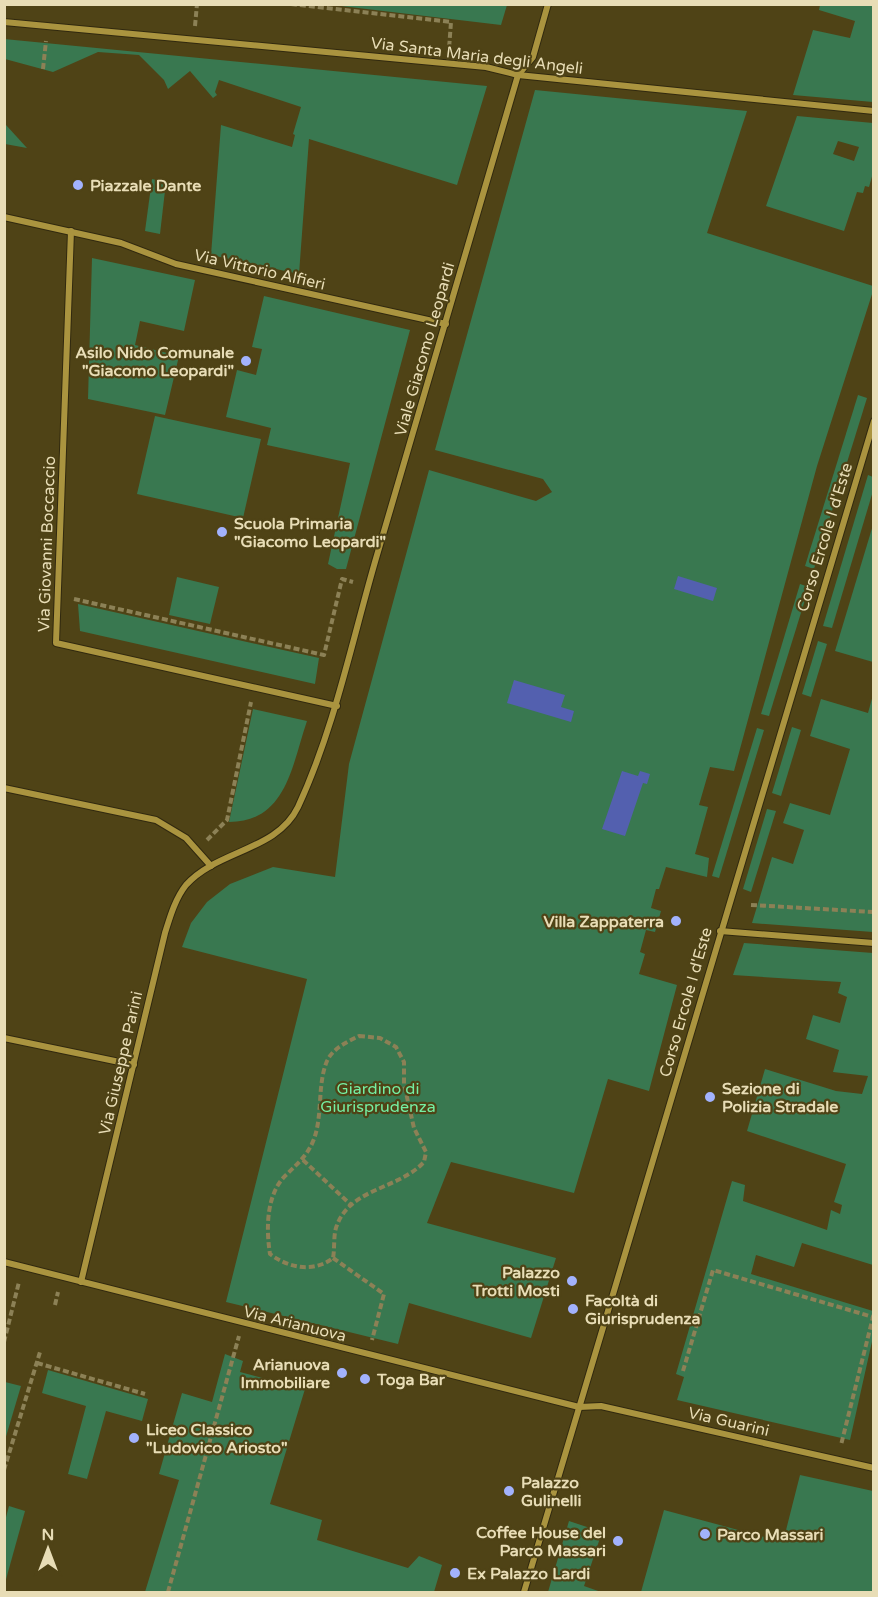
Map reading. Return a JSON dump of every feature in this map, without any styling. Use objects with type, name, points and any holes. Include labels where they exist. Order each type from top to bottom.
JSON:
[{"type":"street","name":"Viale Giacomo Leopardi","points":[[337,706],[369,585],[518,75],[532,57],[548,4]]},
{"type":"street","name":"Via Santa Maria degli Angeli","points":[[4,22],[486,66],[518,75],[873,111]]},
{"type":"street","name":"Via Vittorio Alfieri","points":[[4,217],[121,243],[176,264],[446,324]]},
{"type":"street","name":"Via Giovanni Boccaccio","points":[[71,231],[56,643],[337,706]]},
{"type":"street","name":"Corso Ercole I d'Este","points":[[524,1593],[873,421]]},
{"type":"street","name":"Via Giuseppe Parini","points":[[81,1282],[165,933],[175,903],[185,886],[211,866],[276,834],[290,822],[337,706]]},
{"type":"street","points":[[4,788],[156,820],[186,838],[211,866]]},
{"type":"street","points":[[720,931],[873,943]]},
{"type":"street","points":[[4,1038],[134,1065]]},
{"type":"street","name":"Via Arianuova","points":[[4,1262],[242,1324],[579,1407]]},
{"type":"street","name":"Via Guarini","points":[[579,1407],[601,1406],[873,1468]]},
{"type":"path","points":[[291,4],[451,22],[448,63]]},
{"type":"path","points":[[43,69],[48,26]]},
{"type":"path","points":[[57,595],[324,655],[342,579],[369,585]]},
{"type":"path","points":[[198,849],[227,820],[255,686]]},
{"type":"path","points":[[751,905],[873,912]]},
{"type":"path","points":[[359,1036],[380,1038],[396,1047],[404,1062],[404,1084],[414,1128],[426,1152],[424,1162],[402,1179],[350,1204],[336,1226],[333,1258],[325,1264],[304,1267],[284,1265],[270,1254],[268,1218],[274,1194],[284,1177],[303,1160],[314,1140],[321,1116],[322,1083],[327,1061],[339,1046],[359,1036]]},
{"type":"path","points":[[303,1160],[350,1204]]},
{"type":"path","points":[[333,1258],[384,1294],[368,1355]]},
{"type":"path","points":[[4,1342],[23,1267]]},
{"type":"path","points":[[684,1371],[713,1270],[873,1317],[838,1460]]},
{"type":"path","points":[[168,1593],[242,1324]]},
{"type":"path","points":[[4,1470],[40,1352]]},
{"type":"path","points":[[37,1363],[145,1394]]},
{"type":"green space","points":[[507,4],[501,25],[333,5]]},
{"type":"green space","points":[[820,5],[873,5],[873,102],[793,95],[813,30],[850,38],[855,21],[819,10]]},
{"type":"green space","points":[[4,39],[487,86],[457,185],[309,139],[299,274],[211,255],[221,125],[292,147],[295,135],[293,134],[301,107],[219,80],[215,92],[217,95],[213,98],[190,71],[168,89],[164,80],[139,55],[98,52],[53,72],[5,59]]},
{"type":"green space","name":"Giardino di Giurisprudenza","points":[[535,90],[747,111],[707,233],[873,286],[873,291],[817,466],[734,771],[710,767],[699,805],[708,807],[695,854],[709,858],[707,877],[666,867],[659,889],[656,889],[651,908],[661,911],[655,932],[646,930],[640,952],[645,954],[639,974],[677,985],[649,1091],[608,1079],[574,1193],[451,1162],[427,1223],[556,1258],[531,1338],[409,1303],[398,1344],[226,1302],[307,979],[182,947],[191,923],[207,902],[230,884],[273,867],[335,877],[349,764],[429,470],[536,501],[552,492],[543,479],[435,450]]},
{"type":"green space","points":[[797,116],[873,123],[873,173],[869,187],[865,186],[863,193],[857,192],[844,231],[766,206]],"holes":[[[838,141],[859,147],[854,161],[833,154]]]},
{"type":"green space","points":[[6,125],[27,148],[5,144]]},
{"type":"green space","points":[[152,179],[166,182],[160,234],[145,231]]},
{"type":"green space","points":[[92,258],[195,280],[184,331],[140,321],[135,345],[179,356],[165,415],[88,399]]},
{"type":"green space","points":[[264,296],[410,330],[346,569],[337,569],[328,564],[350,463],[267,445],[271,428],[226,417],[237,370],[256,375],[262,349],[252,347]]},
{"type":"green space","points":[[858,395],[867,398],[814,569],[805,566]]},
{"type":"green space","points":[[155,416],[261,439],[243,518],[137,494]]},
{"type":"green space","points":[[868,475],[873,477],[873,491],[832,628],[823,626]]},
{"type":"green space","points":[[873,525],[873,662],[835,651]]},
{"type":"green space","points":[[177,577],[219,587],[210,624],[169,615]]},
{"type":"green space","points":[[800,584],[809,587],[769,716],[761,714]]},
{"type":"green space","points":[[78,604],[319,658],[315,684],[80,631]]},
{"type":"green space","points":[[818,641],[827,644],[811,697],[802,694]]},
{"type":"green space","points":[[873,695],[873,932],[752,923],[772,857],[793,864],[804,830],[783,823],[790,803],[830,815],[850,749],[810,736],[821,699],[868,713]]},
{"type":"green space","points":[[253,709],[307,721],[291,772],[275,801],[264,812],[248,819],[229,822]]},
{"type":"green space","points":[[792,727],[801,730],[781,796],[772,793]]},
{"type":"green space","points":[[757,728],[764,730],[719,878],[712,876]]},
{"type":"green space","points":[[767,809],[776,811],[751,892],[743,889]]},
{"type":"green space","points":[[744,943],[873,953],[873,1265],[802,1243],[794,1267],[756,1255],[751,1274],[873,1311],[873,1337],[850,1440],[677,1400],[684,1377],[676,1374],[732,1181],[745,1185],[743,1201],[827,1230],[831,1210],[840,1214],[842,1205],[834,1202],[846,1164],[747,1131],[765,1069],[836,1091],[862,1094],[868,1076],[833,1072],[839,1050],[806,1039],[813,1015],[840,1023],[847,997],[838,993],[841,982],[733,975]]},
{"type":"green space","points":[[225,1354],[243,1361],[240,1372],[305,1389],[270,1504],[322,1520],[317,1540],[408,1568],[419,1556],[442,1565],[434,1592],[145,1592],[179,1480],[159,1474],[182,1393],[212,1402]]},
{"type":"green space","points":[[48,1370],[148,1399],[142,1421],[106,1411],[87,1479],[68,1474],[86,1406],[42,1393]]},
{"type":"green space","points":[[5,1382],[21,1386],[5,1440],[4,1385]]},
{"type":"green space","name":"Parco Massari","points":[[800,1475],[873,1491],[873,1592],[641,1592],[664,1510],[783,1542]]},
{"type":"green space","points":[[9,1506],[25,1511],[5,1583],[5,1521]]},
{"type":"green space","points":[[569,1521],[602,1532],[584,1586],[601,1592],[548,1592]]},
{"type":"water","points":[[678,576],[717,588],[713,601],[674,589]]},
{"type":"water","points":[[514,680],[565,695],[561,707],[574,711],[571,722],[507,703]]},
{"type":"water","points":[[622,771],[638,776],[640,771],[650,774],[647,784],[643,783],[625,836],[602,829]]},
{"type":"place","name":"Piazzale Dante","points":[[78,185]]},
{"type":"place","name":"Asilo Nido Comunale \"Giacomo Leopardi\"","points":[[246,361]]},
{"type":"place","name":"Scuola Primaria \"Giacomo Leopardi\"","points":[[222,532]]},
{"type":"place","name":"Villa Zappaterra","points":[[676,921]]},
{"type":"place","name":"Sezione di Polizia Stradale","points":[[710,1097]]},
{"type":"place","name":"Palazzo Trotti Mosti","points":[[572,1281]]},
{"type":"place","name":"Facoltà di Giurisprudenza","points":[[573,1309]]},
{"type":"place","name":"Arianuova Immobiliare","points":[[342,1373]]},
{"type":"place","name":"Toga Bar","points":[[365,1379]]},
{"type":"place","name":"Liceo Classico \"Ludovico Ariosto\"","points":[[134,1438]]},
{"type":"place","name":"Palazzo Gulinelli","points":[[509,1491]]},
{"type":"place","name":"Parco Massari","points":[[705,1534]]},
{"type":"place","name":"Coffee House del Parco Massari","points":[[618,1541]]},
{"type":"place","name":"Ex Palazzo Lardi","points":[[455,1573]]}]
